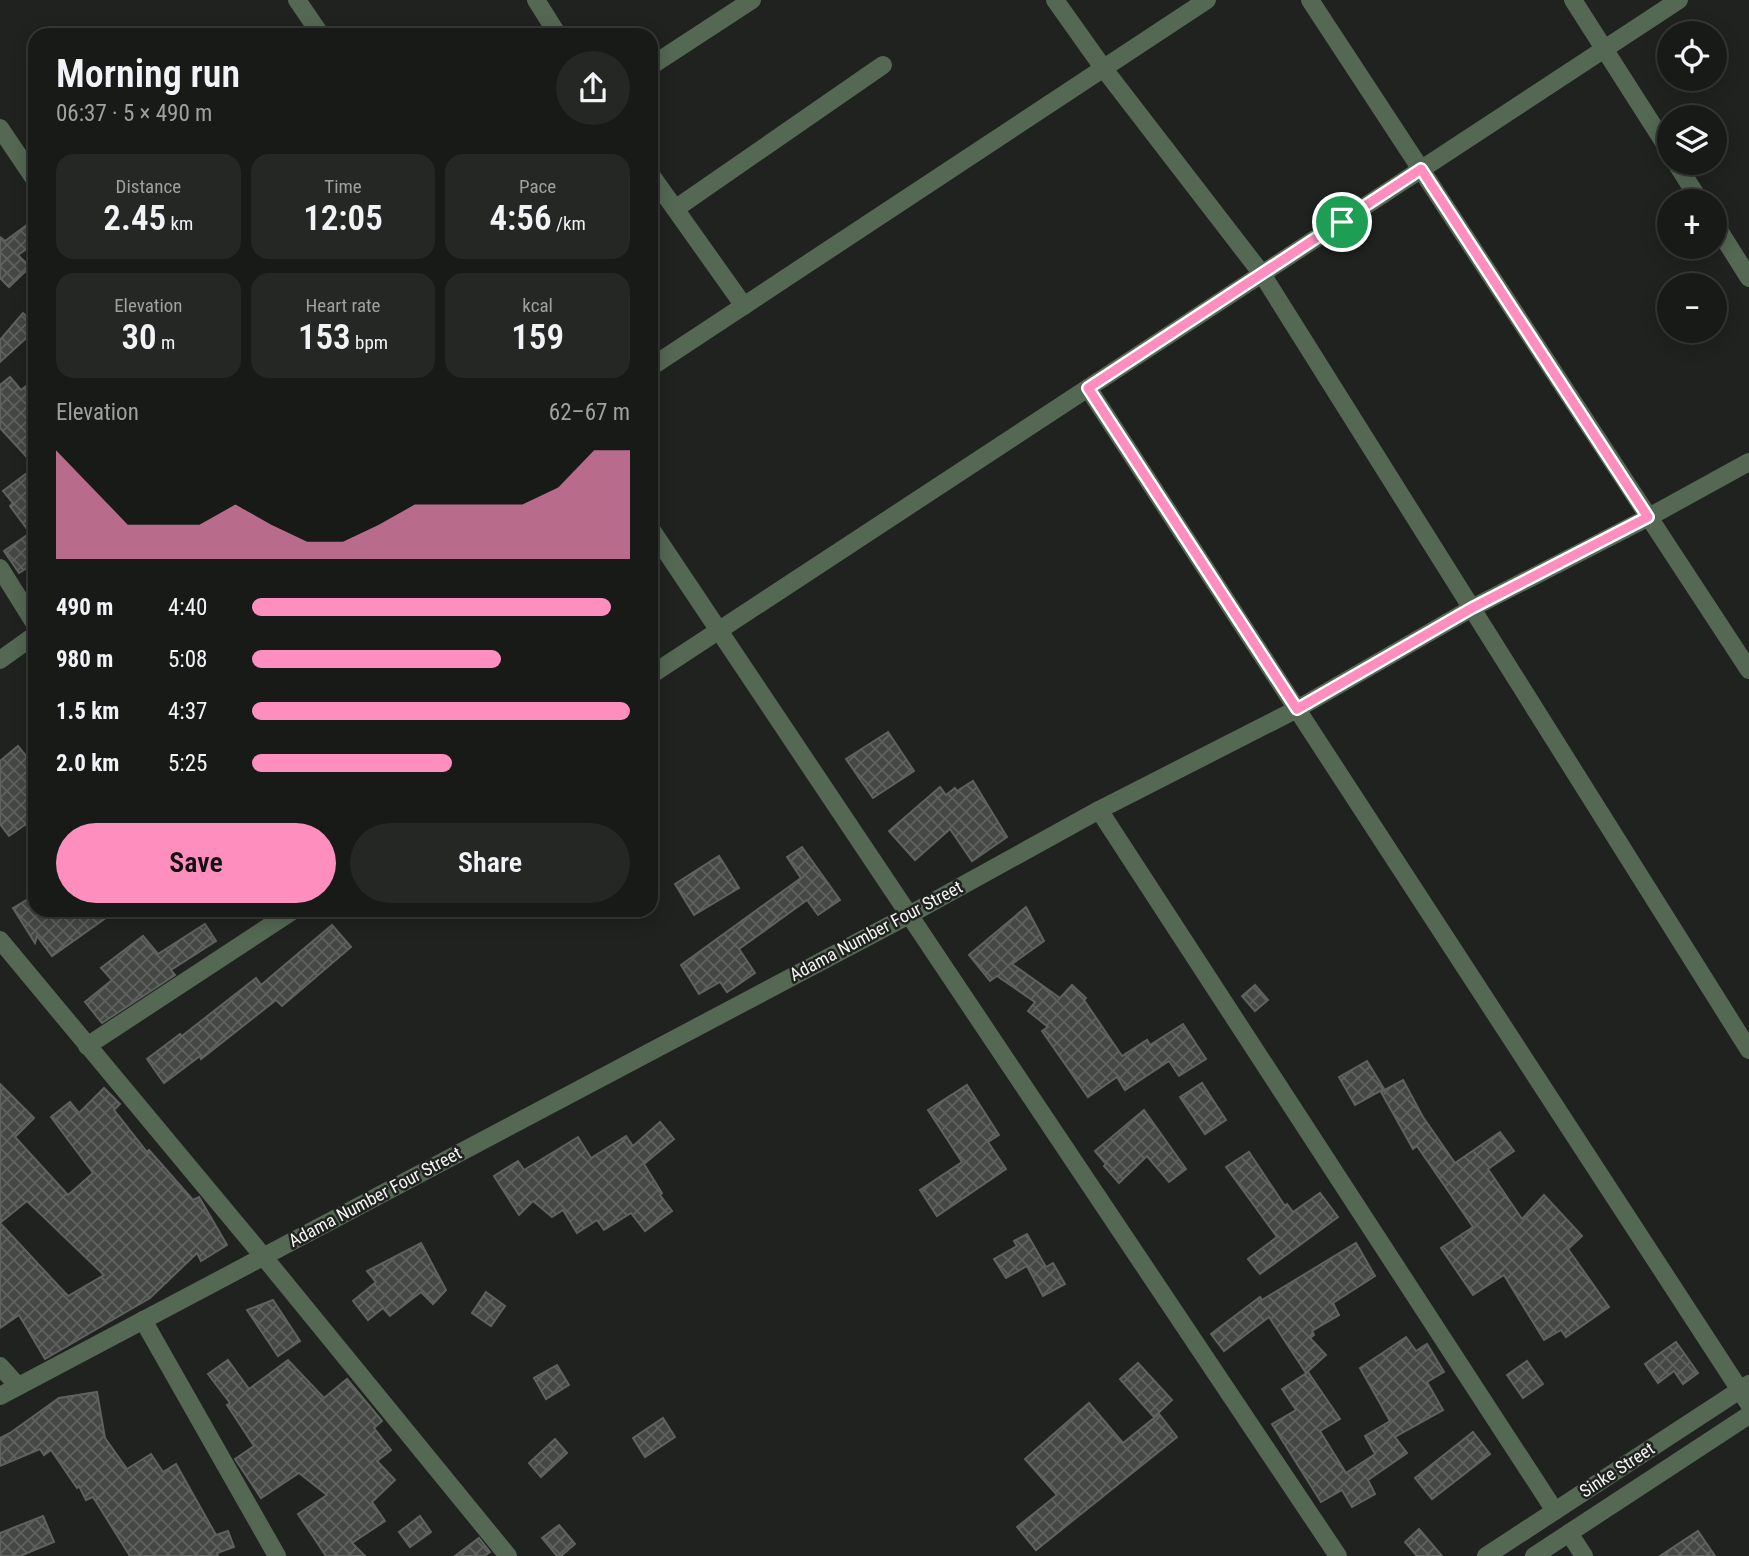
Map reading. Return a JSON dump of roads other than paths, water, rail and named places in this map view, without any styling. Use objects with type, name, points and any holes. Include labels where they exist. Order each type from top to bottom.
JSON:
[{"type":"street","points":[[536,0],[554,28]]},
{"type":"street","points":[[658,61],[752,0]]},
{"type":"street","points":[[1055,0],[1104,69],[1262,274],[1749,1049]]},
{"type":"street","points":[[658,362],[1207,0]]},
{"type":"street","points":[[1310,0],[1749,670]]},
{"type":"street","points":[[1573,0],[1657,132]]},
{"type":"street","points":[[658,671],[1679,0]]},
{"type":"street","points":[[304,2],[317,28]]},
{"type":"street","points":[[676,209],[883,65]]},
{"type":"street","points":[[0,128],[28,170]]},
{"type":"street","points":[[658,185],[744,306]]},
{"type":"street","points":[[1727,243],[1749,278]]},
{"type":"street","points":[[1088,388],[1746,1393]]},
{"type":"street","name":"Adama Number Four Street","points":[[0,1396],[909,915],[1099,810],[1297,709],[1472,608],[1749,462]]},
{"type":"street","points":[[658,540],[1338,1556]]},
{"type":"street","points":[[0,568],[28,613]]},
{"type":"street","points":[[0,660],[28,640]]},
{"type":"street","points":[[1099,810],[1555,1511]]},
{"type":"street","points":[[88,1046],[283,917]]},
{"type":"street","points":[[0,940],[508,1556]]},
{"type":"street","points":[[143,1320],[277,1556]]},
{"type":"street","points":[[0,1366],[18,1386]]},
{"type":"street","name":"Sinke Street","points":[[1486,1556],[1746,1393]]},
{"type":"street","name":"Sinke Street","points":[[1534,1556],[1749,1415]]},
{"type":"street","points":[[1569,1533],[1584,1556]]}]
